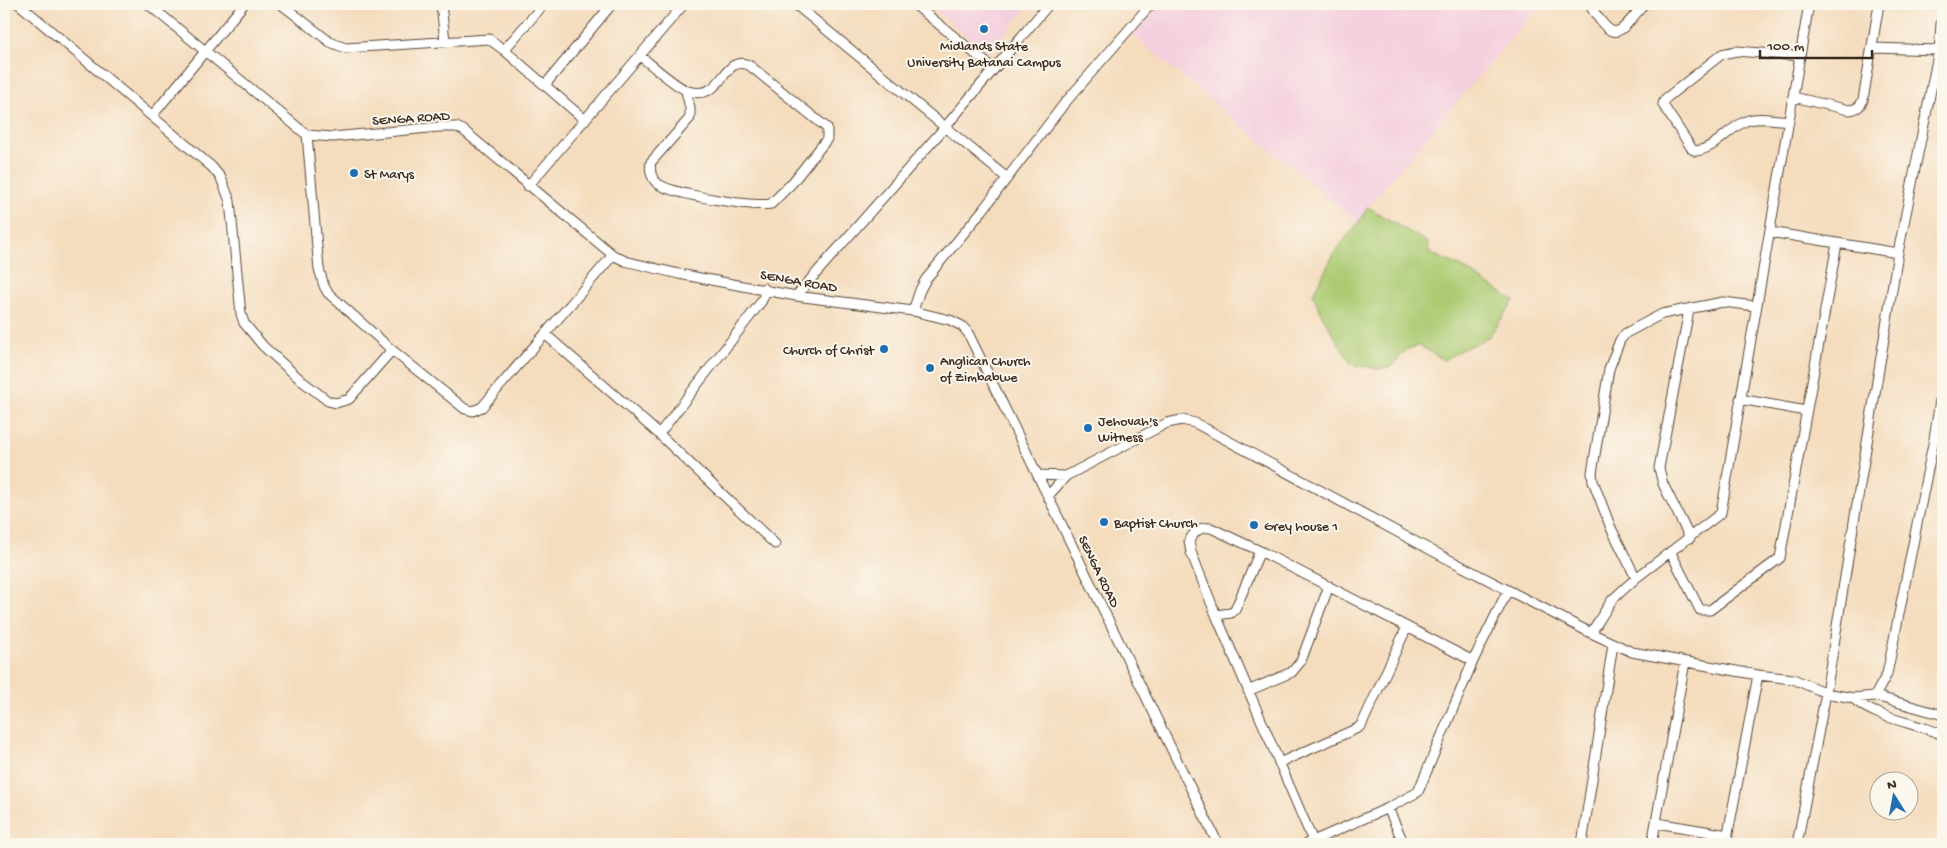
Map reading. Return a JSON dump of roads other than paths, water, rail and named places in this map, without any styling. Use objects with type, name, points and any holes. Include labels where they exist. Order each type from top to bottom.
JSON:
[{"type":"street","points":[[19,4],[212,167],[222,178],[230,201],[241,314],[244,323],[264,346],[328,402],[336,403],[349,399],[392,350]]},
{"type":"street","points":[[148,4],[308,135],[319,269],[324,286],[333,297],[392,350],[465,409],[473,411],[482,407],[530,354],[612,255]]},
{"type":"street","points":[[152,116],[244,4]]},
{"type":"street","points":[[281,4],[330,42],[345,48],[445,40],[489,39],[585,120]]},
{"type":"street","points":[[441,4],[445,40]]},
{"type":"street","points":[[504,50],[544,4]]},
{"type":"street","points":[[544,85],[612,4]]},
{"type":"street","points":[[528,186],[684,4]]},
{"type":"street","points":[[795,4],[1007,178]]},
{"type":"street","points":[[914,4],[994,70]]},
{"type":"street","points":[[796,296],[946,126],[1049,4]]},
{"type":"street","points":[[913,311],[926,279],[1064,104],[1151,4]]},
{"type":"street","points":[[1589,4],[1612,32],[1619,31],[1626,26],[1644,4]]},
{"type":"street","points":[[1591,633],[1612,600],[1636,578],[1721,513],[1755,306],[1770,232],[1809,4]]},
{"type":"street","points":[[1793,97],[1849,110],[1860,106],[1863,100],[1879,4]]},
{"type":"street","points":[[1797,844],[1826,693],[1898,253],[1939,50],[1942,21]]},
{"type":"street","points":[[1872,48],[1939,50]]},
{"type":"street","points":[[1789,121],[1755,120],[1744,122],[1712,147],[1696,151],[1687,141],[1663,104],[1665,99],[1722,54],[1736,51],[1799,56]]},
{"type":"street","points":[[640,56],[686,91],[701,93],[709,92],[732,66],[743,62],[823,124],[828,130],[827,139],[792,183],[771,204],[749,205],[663,187],[655,182],[652,177],[651,162],[690,118],[686,91]]},
{"type":"street","name":"SENGA ROAD","points":[[308,135],[326,138],[456,127],[612,255],[647,267],[764,288],[796,296],[913,311],[950,320],[962,326],[968,333],[1218,844]]},
{"type":"street","points":[[1770,232],[1898,253]]},
{"type":"street","points":[[1670,553],[1700,610],[1704,611],[1710,610],[1778,560],[1782,555],[1837,244]]},
{"type":"street","points":[[659,434],[762,302],[764,288]]},
{"type":"street","points":[[1636,578],[1612,528],[1593,481],[1592,473],[1609,368],[1620,340],[1626,333],[1662,314],[1723,302],[1755,306]]},
{"type":"street","points":[[1688,310],[1659,468],[1663,484],[1690,538]]},
{"type":"street","points":[[545,334],[659,434],[775,544]]},
{"type":"street","points":[[1875,696],[1888,674],[1934,439],[1943,381]]},
{"type":"street","points":[[1740,399],[1806,411]]},
{"type":"street","points":[[1048,496],[1066,476],[1167,423],[1182,420],[1195,423],[1508,590],[1632,652],[1758,675],[1793,679],[1826,693],[1853,698],[1875,696],[1943,715]]},
{"type":"street","points":[[1038,475],[1066,476]]},
{"type":"street","points":[[1473,661],[1329,586],[1211,528],[1202,528],[1195,531],[1189,541],[1216,615],[1279,763],[1309,843],[1388,808],[1421,789],[1473,661],[1508,590]]},
{"type":"street","points":[[1216,615],[1231,613],[1235,610],[1260,551]]},
{"type":"street","points":[[1248,691],[1292,672],[1298,667],[1329,586]]},
{"type":"street","points":[[1279,763],[1358,728],[1362,724],[1407,627]]},
{"type":"street","points":[[1582,844],[1613,644]]},
{"type":"street","points":[[1652,844],[1685,662]]},
{"type":"street","points":[[1657,823],[1727,839],[1758,675]]},
{"type":"street","points":[[1853,698],[1858,703],[1889,717],[1943,735]]},
{"type":"street","points":[[1388,808],[1404,844]]},
{"type":"place","name":"Midlands State University Batanai Campus","points":[[984,29]]},
{"type":"place","name":"St Marys","points":[[354,173]]},
{"type":"place","name":"Church of Christ","points":[[884,349]]},
{"type":"place","name":"Anglican Church of Zimbabwe","points":[[930,368]]},
{"type":"place","name":"Jehovah's Witness","points":[[1088,428]]},
{"type":"place","name":"Baptist Church","points":[[1104,522]]},
{"type":"place","name":"Grey house 1","points":[[1254,525]]}]
